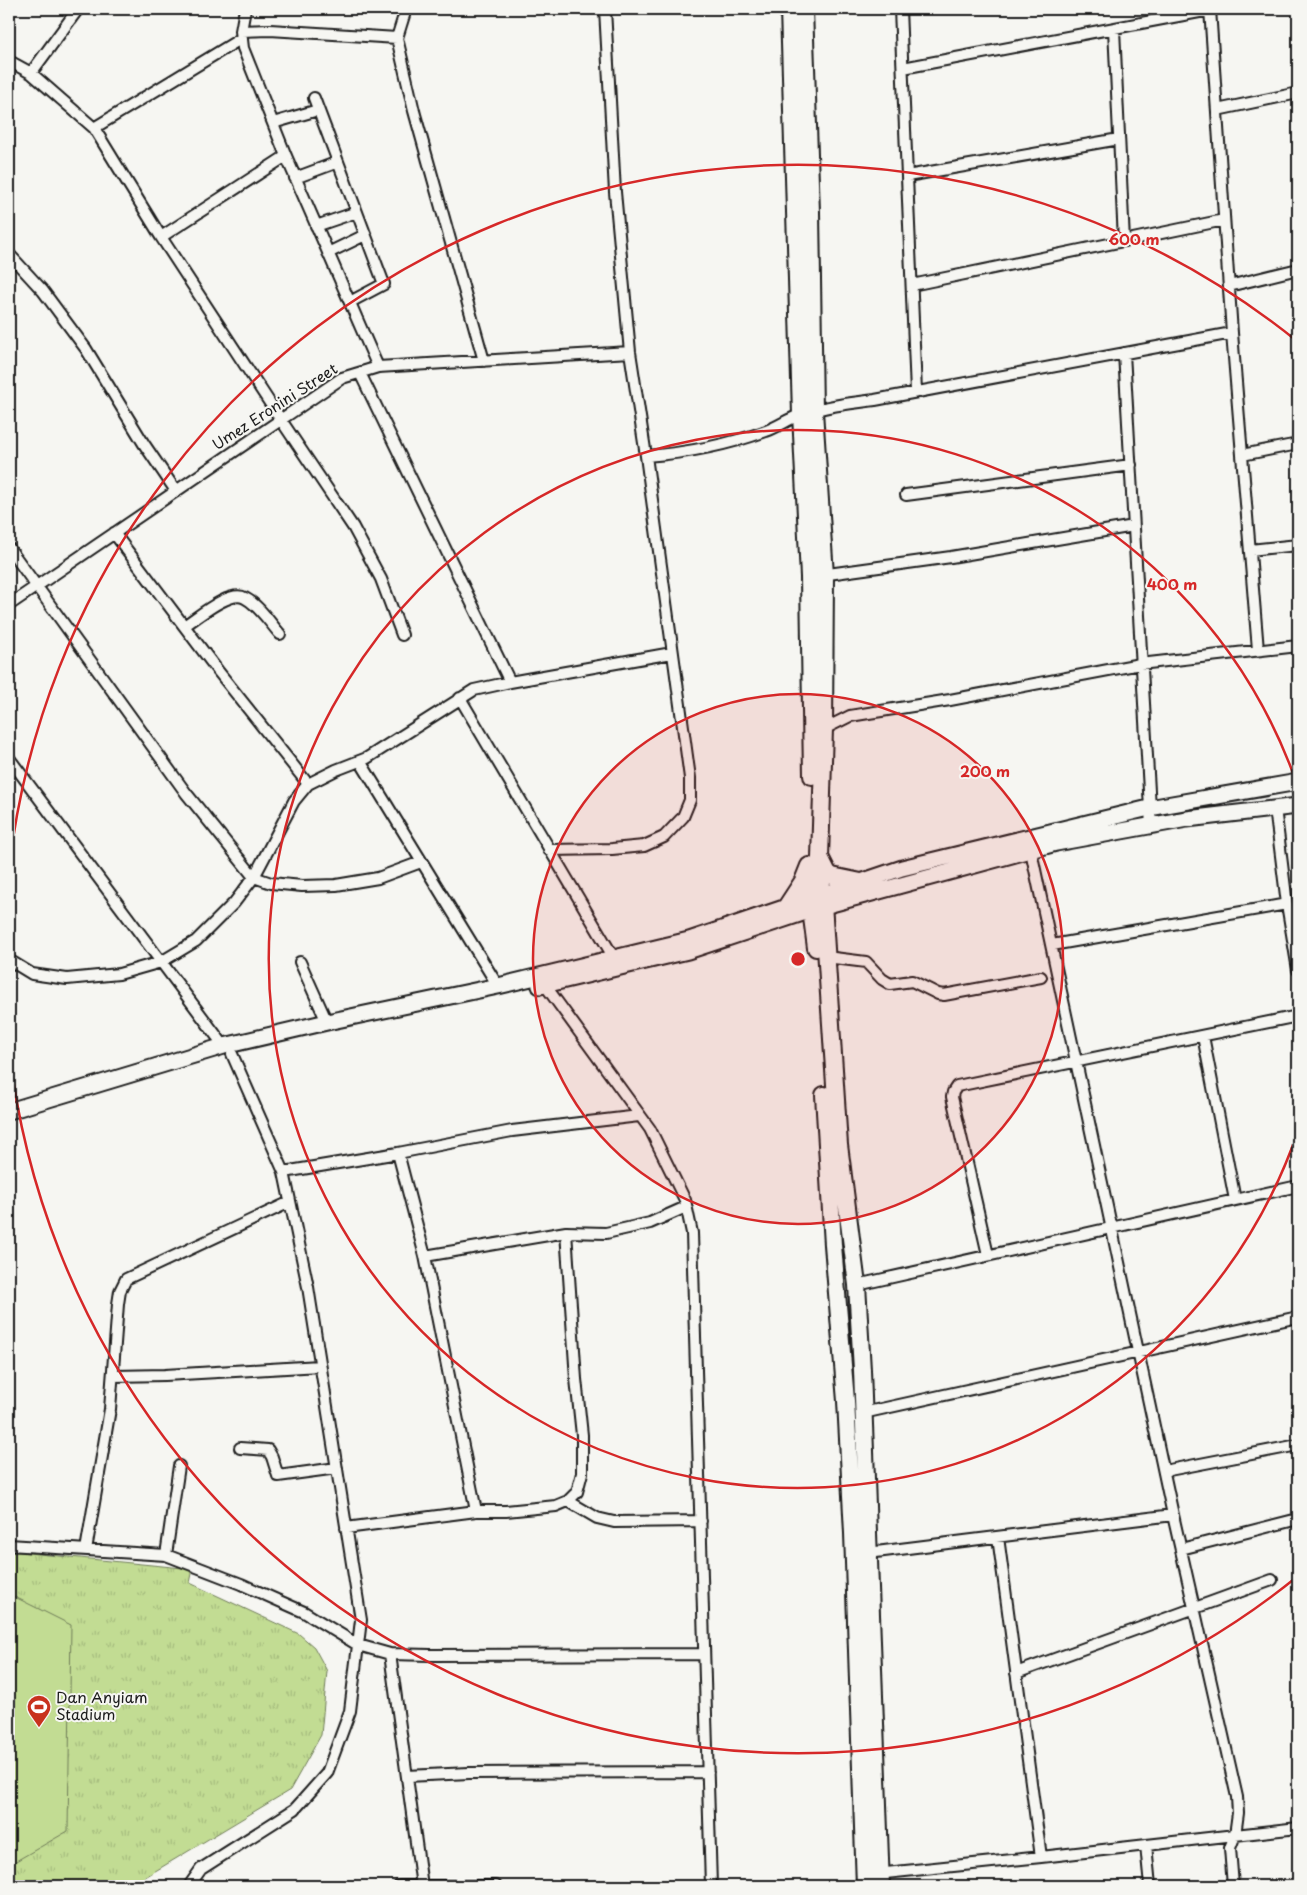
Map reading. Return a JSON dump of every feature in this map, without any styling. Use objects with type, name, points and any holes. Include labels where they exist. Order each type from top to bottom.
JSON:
[{"type":"main road","points":[[786,907],[816,857],[824,729],[789,9]]},
{"type":"main road","points":[[804,9],[811,212],[808,413]]},
{"type":"main road","points":[[817,576],[816,952],[833,1245],[868,1553],[873,1880]]},
{"type":"main road","points":[[9,1122],[228,1050],[545,985],[688,951],[817,903],[860,882],[902,868],[1149,808],[1298,782]]},
{"type":"main road","points":[[9,1111],[327,1022],[498,986],[689,940],[786,907],[817,903],[1031,851],[1056,843],[1187,819],[1298,806]]},
{"type":"main road","points":[[816,857],[832,876],[860,882]]},
{"type":"main road","points":[[817,903],[826,957],[839,1154],[857,1285],[863,1413],[856,1446],[854,1533],[873,1880]]},
{"type":"street","points":[[31,73],[78,9]]},
{"type":"street","points":[[245,9],[242,35],[243,48],[295,178],[378,367]]},
{"type":"street","points":[[406,9],[397,38],[414,111],[484,360]]},
{"type":"street","points":[[549,850],[612,849],[644,846],[664,837],[683,817],[690,800],[690,778],[630,352],[615,192],[605,9]]},
{"type":"street","points":[[900,9],[916,392]]},
{"type":"street","points":[[903,68],[1114,29],[1210,9],[1232,333],[1258,650]]},
{"type":"street","points":[[1114,29],[1124,241]]},
{"type":"street","points":[[94,128],[242,35],[270,30],[397,38]]},
{"type":"street","points":[[9,61],[31,73],[94,128],[161,237],[353,527],[381,579],[402,635]]},
{"type":"street","points":[[1217,110],[1298,93]]},
{"type":"street","points":[[314,98],[384,284],[350,302]]},
{"type":"street","points":[[273,123],[318,110]]},
{"type":"street","points":[[907,176],[1119,139]]},
{"type":"street","points":[[161,237],[286,156]]},
{"type":"street","points":[[295,178],[338,162]]},
{"type":"street","points":[[316,226],[357,212]]},
{"type":"street","points":[[912,285],[1224,220]]},
{"type":"street","points":[[328,253],[365,235]]},
{"type":"street","points":[[9,254],[43,291],[86,349],[144,444],[176,491]]},
{"type":"street","points":[[1229,286],[1298,269]]},
{"type":"street","points":[[646,456],[680,453],[716,445],[766,431],[808,413],[843,404],[1232,333]]},
{"type":"street","name":"Umez Eronini Street","points":[[9,605],[342,378],[378,367],[630,352]]},
{"type":"street","points":[[1124,353],[1140,664],[1151,826]]},
{"type":"street","points":[[360,373],[510,682]]},
{"type":"street","points":[[1242,455],[1298,444]]},
{"type":"street","points":[[906,495],[1131,465]]},
{"type":"street","points":[[817,576],[951,557],[1134,526]]},
{"type":"street","points":[[114,533],[308,784]]},
{"type":"street","points":[[1250,550],[1298,545]]},
{"type":"street","points":[[9,548],[186,793],[254,877],[271,882],[302,886],[336,885],[378,878],[421,862]]},
{"type":"street","points":[[184,626],[235,595],[244,597],[254,605],[280,634]]},
{"type":"street","points":[[824,729],[850,716],[950,700],[1140,664],[1298,646]]},
{"type":"street","points":[[9,960],[32,974],[67,979],[119,974],[161,962],[196,942],[234,902],[254,877],[294,801],[308,784],[360,761],[474,690],[672,653]]},
{"type":"street","points":[[460,698],[614,958]]},
{"type":"street","points":[[9,758],[228,1050],[284,1172],[308,1287],[337,1468],[361,1620],[350,1710],[327,1773],[294,1809],[201,1869],[189,1886]]},
{"type":"street","points":[[360,761],[498,986]]},
{"type":"street","points":[[1275,808],[1287,904],[1298,970]]},
{"type":"street","points":[[1031,851],[1180,1549],[1237,1797],[1238,1813],[1235,1835],[1230,1848],[1233,1886]]},
{"type":"street","points":[[1052,946],[1287,904]]},
{"type":"street","points":[[826,957],[866,962],[882,979],[890,984],[912,981],[944,995],[1041,977]]},
{"type":"street","points":[[300,962],[327,1022]]},
{"type":"street","points":[[545,985],[650,1129],[685,1200],[692,1233],[711,1886]]},
{"type":"street","points":[[988,1255],[953,1092],[957,1086],[1298,1016]]},
{"type":"street","points":[[1204,1036],[1235,1200]]},
{"type":"street","points":[[284,1172],[512,1131],[639,1116]]},
{"type":"street","points":[[398,1153],[425,1256],[476,1511]]},
{"type":"street","points":[[857,1285],[1298,1186]]},
{"type":"street","points":[[86,1550],[110,1409],[118,1304],[120,1291],[126,1279],[290,1202]]},
{"type":"street","points":[[425,1256],[566,1232],[606,1233],[650,1223],[686,1207]]},
{"type":"street","points":[[346,1528],[476,1511],[506,1511],[556,1506],[568,1500],[577,1492],[582,1472],[582,1434],[576,1379],[566,1232]]},
{"type":"street","points":[[863,1413],[1298,1317]]},
{"type":"street","points":[[114,1376],[185,1375],[320,1366]]},
{"type":"street","points":[[1164,1471],[1298,1445]]},
{"type":"street","points":[[240,1448],[268,1450],[278,1476],[337,1468]]},
{"type":"street","points":[[166,1555],[179,1466]]},
{"type":"street","points":[[568,1500],[597,1518],[614,1522],[701,1521]]},
{"type":"street","points":[[868,1553],[1173,1515]]},
{"type":"street","points":[[1180,1549],[1298,1519]]},
{"type":"street","points":[[998,1537],[1041,1857]]},
{"type":"street","points":[[9,1545],[166,1555],[241,1584],[304,1612],[358,1645],[390,1654],[704,1654]]},
{"type":"street","points":[[1016,1673],[1272,1580]]},
{"type":"street","points":[[390,1654],[422,1886]]},
{"type":"street","points":[[407,1776],[469,1773],[708,1772]]},
{"type":"street","points":[[873,1880],[1041,1857],[1298,1828]]},
{"type":"street","points":[[1146,1845],[1150,1886]]},
{"type":"street","points":[[399,1886],[496,1886]]},
{"type":"green space","points":[[18,1552],[193,1569],[190,1583],[299,1634],[314,1647],[327,1671],[321,1735],[290,1790],[142,1879],[143,1886],[9,1886],[9,1553]]},
{"type":"green space","name":"Dan Anyiam Stadium","points":[[9,1594],[71,1625],[68,1831],[9,1865]]},
{"type":"place","name":"Dan Anyiam Stadium","points":[[39,1728]]}]
